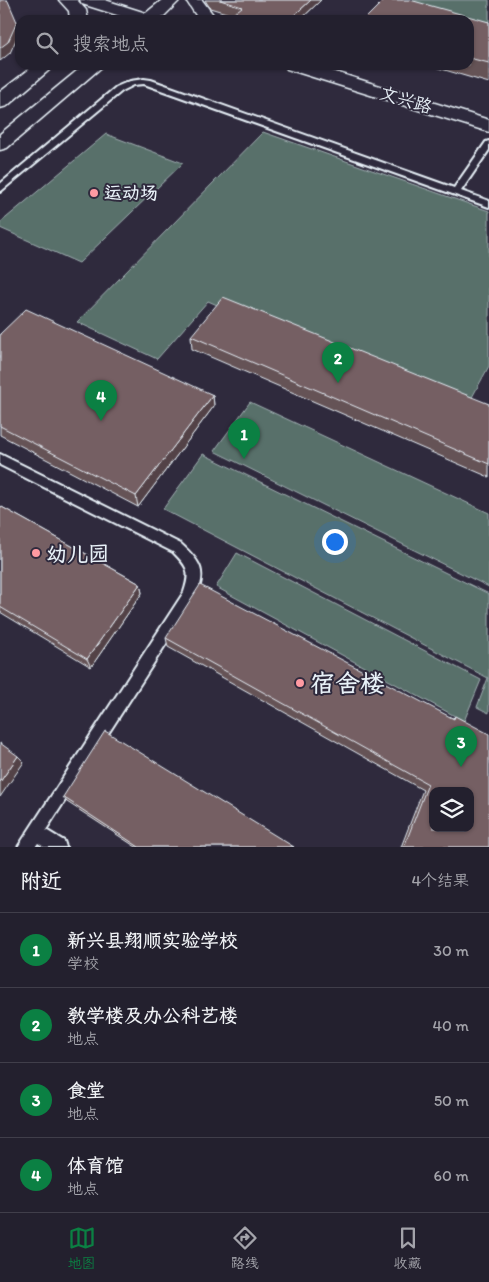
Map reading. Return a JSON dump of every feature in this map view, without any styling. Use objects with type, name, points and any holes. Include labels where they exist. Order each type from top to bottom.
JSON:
[{"type":"street","points":[[67,0],[77,10],[78,15]]},
{"type":"street","points":[[88,0],[122,4],[141,15]]},
{"type":"street","points":[[156,15],[172,0]]},
{"type":"street","points":[[194,0],[196,6],[204,15]]},
{"type":"street","points":[[108,15],[122,4]]},
{"type":"street","points":[[0,102],[40,70]]},
{"type":"street","points":[[0,144],[90,70]]},
{"type":"street","name":"文兴路","points":[[310,70],[489,126]]},
{"type":"street","name":"文兴路","points":[[353,70],[489,111]]},
{"type":"lane","points":[[0,189],[119,89],[139,81],[148,82],[489,204]]},
{"type":"lane","points":[[456,192],[489,144]]},
{"type":"lane","points":[[0,459],[177,548],[193,563],[195,580],[190,595],[26,847]]},
{"type":"lane","points":[[36,832],[58,847]]},
{"type":"green space","points":[[401,0],[489,0],[489,33],[474,23],[474,15],[452,15]]},
{"type":"green space","points":[[263,132],[489,211],[489,366],[464,412],[208,301],[157,359],[77,322]]},
{"type":"green space","name":"运动场","points":[[106,134],[183,163],[79,263],[0,228],[0,223]]},
{"type":"green space","points":[[250,402],[489,513],[489,587],[214,451]]},
{"type":"green space","points":[[203,454],[489,594],[489,713],[477,707],[488,678],[163,509]]},
{"type":"green space","points":[[237,553],[481,680],[464,721],[216,587]]},
{"type":"building","points":[[0,0],[7,0],[15,17],[15,26],[8,42],[0,48]]},
{"type":"building","points":[[220,0],[311,0],[294,15],[233,14],[242,7]]},
{"type":"building","points":[[384,0],[410,0],[464,15],[369,15]]},
{"type":"building","points":[[474,18],[489,22],[489,63],[474,59]]},
{"type":"building","points":[[223,297],[489,404],[489,464],[191,336]]},
{"type":"building","points":[[26,309],[213,395],[136,496],[0,426],[0,334]]},
{"type":"building","name":"幼儿园","points":[[0,506],[140,584],[87,659],[0,607]]},
{"type":"building","name":"宿舍楼","points":[[200,585],[454,719],[455,716],[489,734],[489,847],[404,847],[428,784],[166,638]]},
{"type":"building","points":[[105,731],[294,847],[139,847],[63,797]]},
{"type":"building","points":[[0,743],[18,756],[0,782]]},
{"type":"place","name":"运动场","points":[[94,193]]},
{"type":"place","name":"教学楼及办公科艺楼","points":[[338,383]]},
{"type":"place","name":"体育馆","points":[[101,421]]},
{"type":"place","name":"新兴县翔顺实验学校","points":[[244,459]]},
{"type":"place","name":"幼儿园","points":[[36,553]]},
{"type":"place","name":"宿舍楼","points":[[300,683]]},
{"type":"place","name":"食堂","points":[[461,767]]}]
